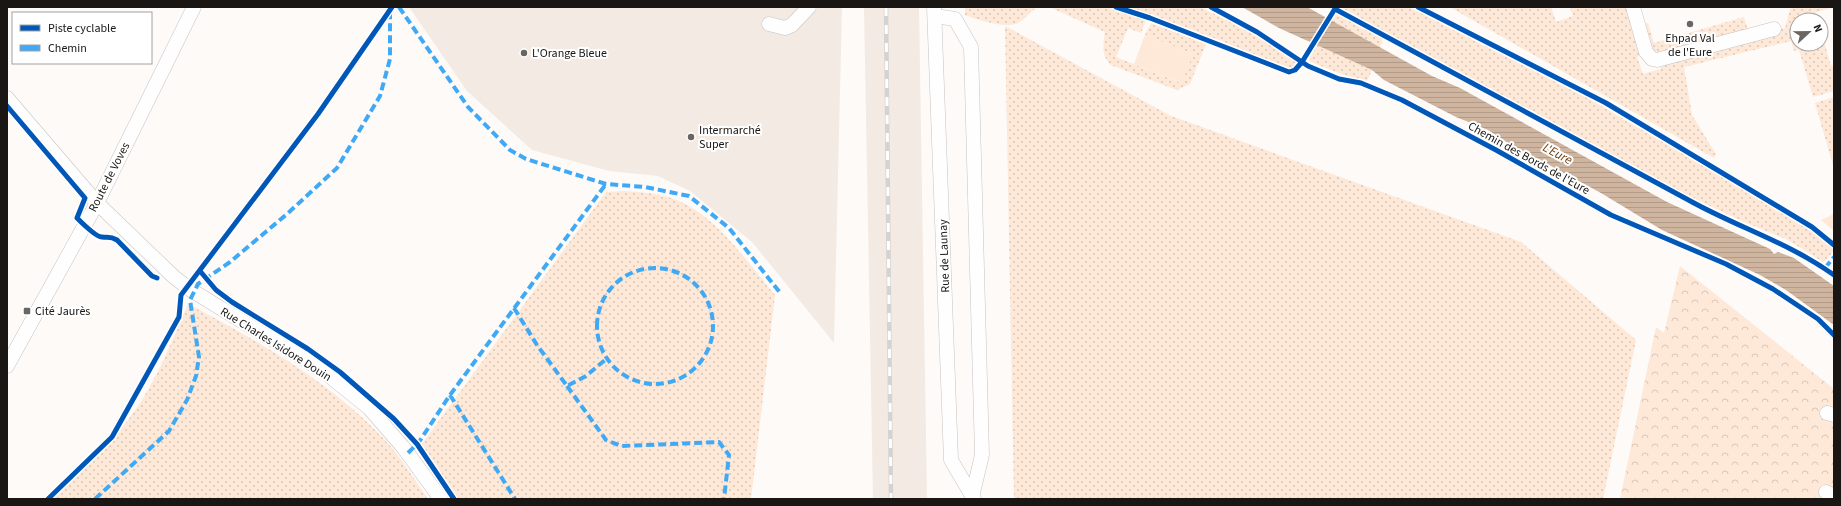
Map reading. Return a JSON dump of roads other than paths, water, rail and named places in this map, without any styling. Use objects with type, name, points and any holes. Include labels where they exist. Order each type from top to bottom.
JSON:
[{"type":"street","name":"Route de Voves","points":[[7,366],[97,203],[194,7]]},
{"type":"street","points":[[769,24],[785,28],[792,25],[809,7]]},
{"type":"street","points":[[1633,7],[1646,52],[1652,59],[1657,60],[1774,28]]},
{"type":"street","points":[[934,11],[954,19],[971,47],[982,455],[973,498]]},
{"type":"street","name":"Rue de Launay","points":[[934,11],[951,460],[973,498]]},
{"type":"street","name":"Rue Charles Isidore Douin","points":[[7,98],[97,203],[187,288],[322,370],[369,408],[403,447],[441,499]]},
{"type":"water","name":"L'Eure","points":[[1242,7],[1307,7],[1432,76],[1460,88],[1667,202],[1770,249],[1774,254],[1778,252],[1794,258],[1834,286],[1834,325],[1786,290],[1760,275],[1662,230],[1601,193],[1508,143],[1488,130],[1456,117],[1384,80],[1372,70],[1279,28]]},
{"type":"railway","points":[[886,7],[891,499]]},
{"type":"place","name":"Ehpad Val de l'Eure","points":[[1690,24]]},
{"type":"place","name":"L'Orange Bleue","points":[[524,53]]},
{"type":"place","name":"Intermarché Super","points":[[691,137]]},
{"type":"place","name":"Cité Jaurès","points":[[27,311]]}]
